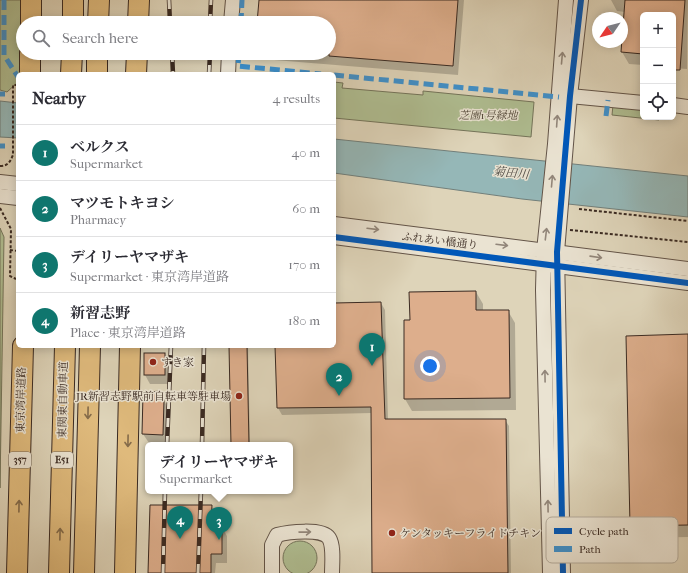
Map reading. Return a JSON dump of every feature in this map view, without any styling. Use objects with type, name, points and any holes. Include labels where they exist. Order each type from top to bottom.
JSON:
[{"type":"highway","points":[[31,16],[32,0]]},
{"type":"highway","points":[[73,0],[73,16]]},
{"type":"highway","points":[[98,16],[99,0]]},
{"type":"highway","points":[[138,16],[139,0]]},
{"type":"highway","points":[[30,60],[30,72]]},
{"type":"highway","points":[[72,60],[72,72]]},
{"type":"highway","points":[[97,60],[97,72]]},
{"type":"highway","points":[[136,72],[137,60]]},
{"type":"highway","name":"東京湾岸道路","points":[[17,573],[23,348]]},
{"type":"highway","name":"東関東自動車道","points":[[59,573],[65,348]]},
{"type":"highway","name":"E51","points":[[84,573],[90,348]]},
{"type":"highway","points":[[125,573],[130,348]]},
{"type":"street","points":[[232,16],[233,0]]},
{"type":"street","points":[[550,517],[550,258],[555,216],[560,144],[566,0]]},
{"type":"street","points":[[560,144],[570,96],[581,0]]},
{"type":"street","points":[[228,72],[229,60]]},
{"type":"street","points":[[570,96],[640,103]]},
{"type":"street","points":[[676,106],[688,107]]},
{"type":"street","points":[[0,182],[16,184]]},
{"type":"street","points":[[0,196],[16,198]]},
{"type":"street","name":"ふれあい橋通り","points":[[336,224],[550,258]]},
{"type":"street","name":"ふれあい橋通り","points":[[336,237],[550,258]]},
{"type":"street","points":[[550,258],[688,269]]},
{"type":"street","points":[[550,258],[688,283]]},
{"type":"street","points":[[550,258],[561,517]]},
{"type":"street","points":[[272,573],[272,545],[277,535],[286,533],[313,532],[325,534],[330,539],[332,573]]},
{"type":"street","points":[[563,563],[563,573]]},
{"type":"path","points":[[0,166],[4,166],[10,162],[13,155],[13,85],[16,85]]},
{"type":"path","points":[[0,208],[11,229],[10,276],[16,279]]},
{"type":"path","points":[[579,209],[688,221]]},
{"type":"path","points":[[569,230],[688,242]]},
{"type":"path","points":[[10,250],[16,251]]},
{"type":"green space","points":[[0,0],[24,0],[24,16],[16,16],[16,60],[24,60],[24,72],[16,72],[16,84],[7,92],[0,90]]},
{"type":"green space","name":"芝園1号緑地","points":[[336,82],[343,83],[342,88],[423,95],[423,91],[534,102],[531,137],[336,118]]},
{"type":"green space","points":[[613,105],[640,108],[640,118],[612,115]]},
{"type":"green space","points":[[0,228],[4,237],[0,488]]},
{"type":"green space","points":[[297,541],[303,541],[310,544],[316,551],[316,565],[307,574],[293,574],[286,568],[283,561],[283,555],[286,548],[293,542]]},
{"type":"water","points":[[0,101],[16,103],[16,138],[0,137]]},
{"type":"water","name":"菊田川","points":[[336,139],[688,176],[688,217],[522,199],[336,173]]},
{"type":"building","points":[[259,0],[458,0],[453,66],[336,57],[336,16],[258,16]]},
{"type":"building","points":[[625,0],[685,0],[680,70],[676,70],[676,12],[640,12],[640,54],[621,52],[621,48],[628,48],[628,12],[624,12]]},
{"type":"building","points":[[476,291],[476,310],[509,310],[510,398],[404,399],[404,320],[410,320],[409,292]]},
{"type":"building","points":[[381,302],[385,419],[506,419],[508,573],[372,573],[371,407],[277,408],[275,348],[336,348],[336,303]]},
{"type":"building","points":[[688,334],[688,525],[678,525],[678,517],[630,517],[626,336]]},
{"type":"building","name":"JR新習志野駅前自転車等駐車場","points":[[229,348],[247,348],[249,442],[231,442]]},
{"type":"building","points":[[144,353],[165,353],[165,375],[144,375]]},
{"type":"building","points":[[161,391],[164,400],[163,435],[142,434],[143,394]]},
{"type":"building","points":[[150,505],[212,505],[211,526],[222,526],[222,554],[211,554],[211,573],[148,573]]},
{"type":"railway","points":[[169,0],[170,16]]},
{"type":"railway","points":[[210,16],[211,0]]},
{"type":"railway","points":[[172,60],[173,72]]},
{"type":"railway","points":[[209,72],[210,60]]},
{"type":"railway","points":[[167,442],[171,348]]},
{"type":"railway","points":[[202,442],[204,348]]},
{"type":"railway","points":[[163,573],[165,494]]},
{"type":"railway","points":[[198,573],[201,494]]},
{"type":"marked path","points":[[4,0],[4,55],[16,74]]},
{"type":"marked path","points":[[241,16],[242,0]]},
{"type":"marked path","points":[[238,60],[238,66],[300,72]]},
{"type":"marked path","points":[[336,75],[559,97]]},
{"type":"marked path","points":[[0,94],[5,94]]},
{"type":"marked path","points":[[606,116],[608,100]]},
{"type":"marked path","points":[[0,146],[5,146]]},
{"type":"cycle path","points":[[562,517],[557,252],[570,96],[581,0]]},
{"type":"cycle path","points":[[336,237],[688,283]]},
{"type":"cycle path","points":[[563,563],[563,573]]},
{"type":"place","name":"すき家","points":[[153,362]]},
{"type":"place","name":"ベルクス","points":[[372,366]]},
{"type":"place","name":"JR新習志野駅前自転車等駐車場","points":[[239,396]]},
{"type":"place","name":"マツモトキヨシ","points":[[339,396]]},
{"type":"place","name":"ケンタッキーフライドチキン","points":[[392,533]]},
{"type":"place","name":"新習志野","points":[[180,539]]},
{"type":"place","name":"デイリーヤマザキ","points":[[219,540]]}]
